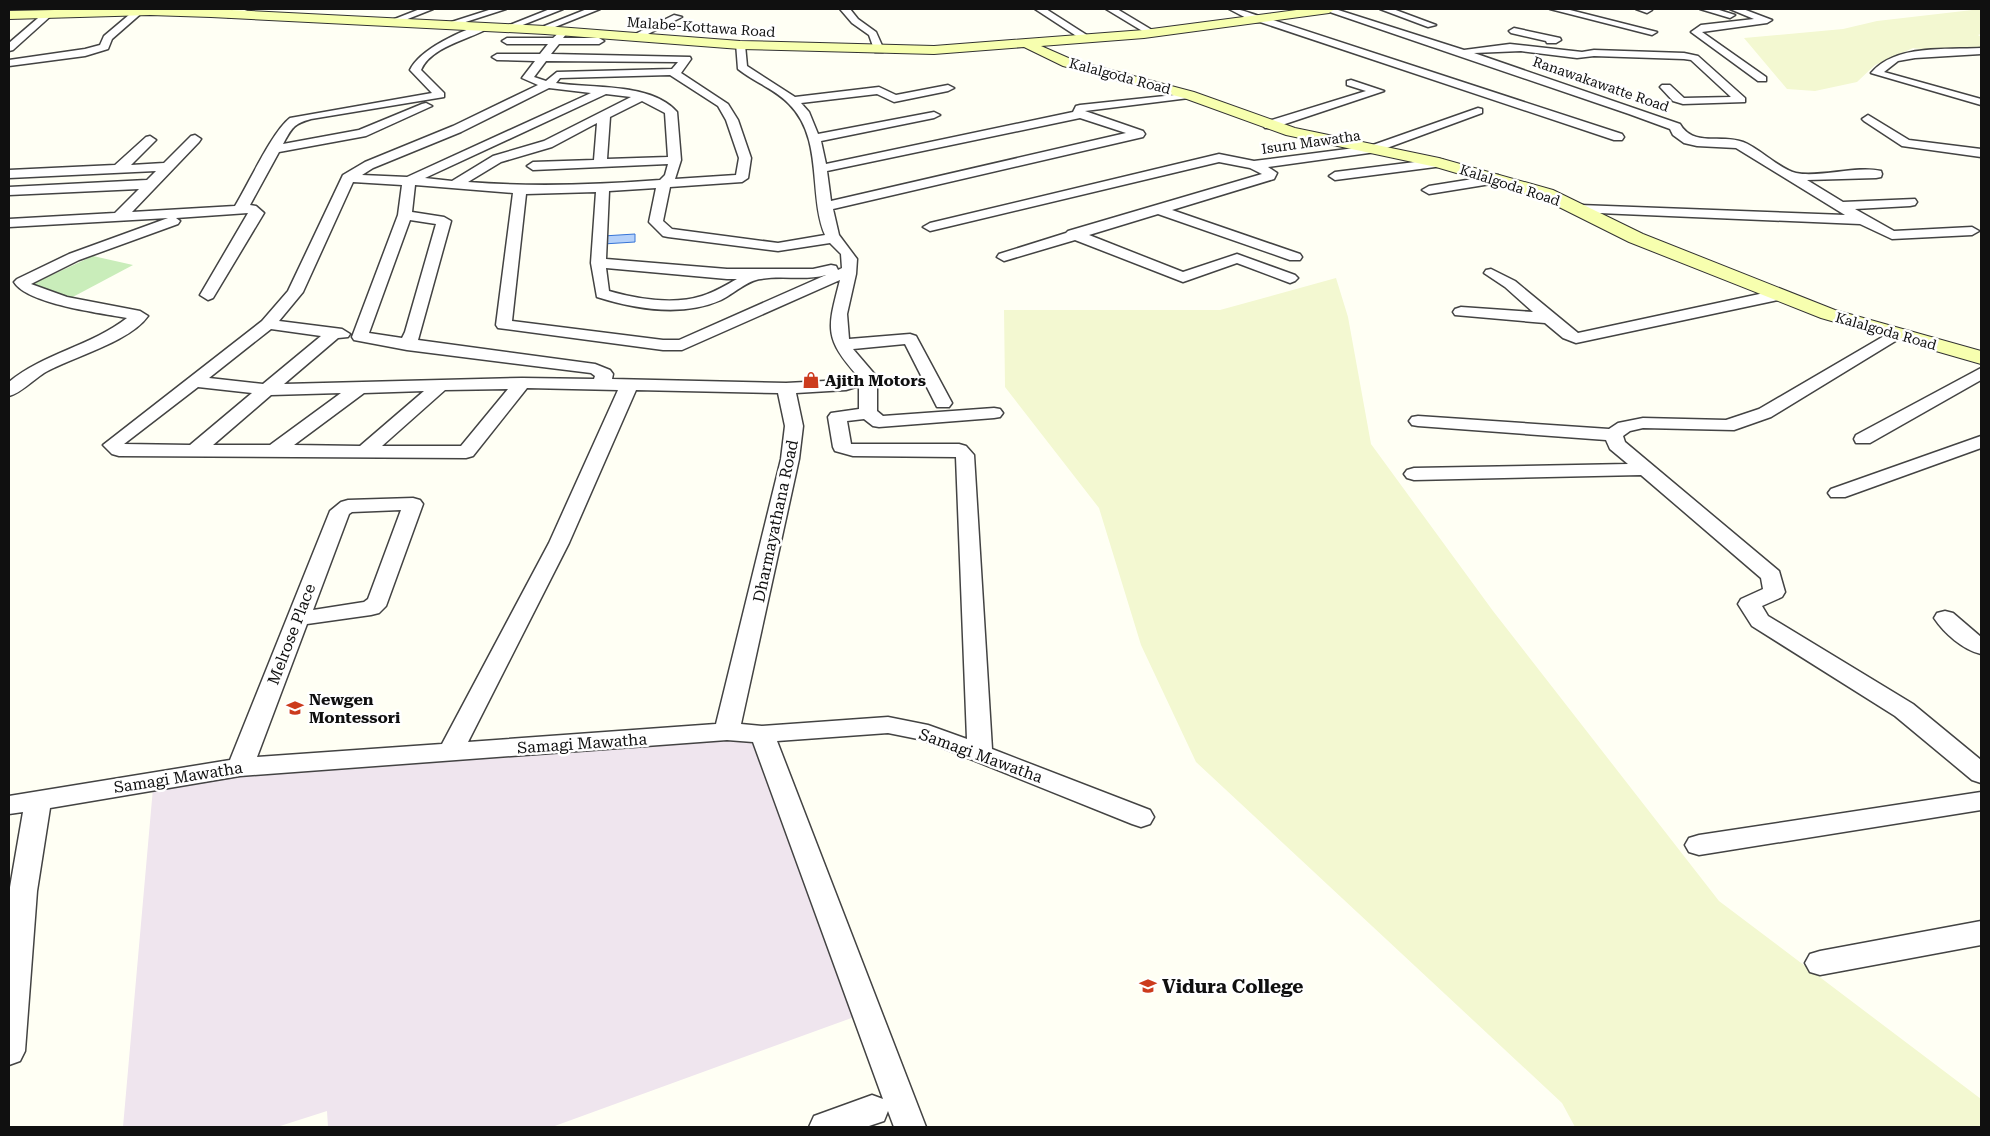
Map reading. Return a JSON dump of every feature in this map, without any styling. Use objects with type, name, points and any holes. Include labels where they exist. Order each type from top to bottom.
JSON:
[{"type":"main road","name":"Malabe-Kottawa Road","points":[[9,16],[170,10],[484,27],[504,44],[526,29],[540,30],[559,37],[634,37],[740,45],[934,50],[1152,33],[1259,20],[1323,9]]},
{"type":"main road","name":"Kalalgoda Road","points":[[1027,44],[1046,55],[1068,63],[1189,96],[1269,126],[1329,141],[1372,148],[1438,163],[1547,194],[1636,238],[1828,314],[1981,358]]},
{"type":"street","points":[[224,12],[245,9]]},
{"type":"street","points":[[392,22],[428,9]]},
{"type":"street","points":[[447,25],[501,9]]},
{"type":"street","points":[[504,44],[558,9]]},
{"type":"street","points":[[540,30],[595,9]]},
{"type":"street","points":[[845,9],[855,21],[873,34],[879,50]]},
{"type":"street","points":[[1040,9],[1088,39]]},
{"type":"street","points":[[1110,9],[1152,33]]},
{"type":"street","points":[[1234,9],[1259,20],[1618,137]]},
{"type":"street","points":[[1288,9],[1300,14]]},
{"type":"street","name":"Ranawakawatte Road","points":[[1323,9],[1459,52],[1475,63],[1640,113],[1676,127],[1677,132],[1688,140],[1740,145],[1863,220],[1892,235],[1972,231]]},
{"type":"street","points":[[1385,9],[1431,25]]},
{"type":"street","points":[[1555,9],[1652,32]]},
{"type":"street","points":[[1599,9],[1649,20]]},
{"type":"street","points":[[1705,9],[1733,12],[1767,20],[1701,28],[1696,32],[1762,79]]},
{"type":"street","points":[[9,63],[28,62],[51,56],[97,51],[104,47],[108,38],[147,10]]},
{"type":"street","points":[[9,48],[28,29],[48,14]]},
{"type":"street","points":[[634,37],[677,17]]},
{"type":"street","points":[[440,95],[415,70],[416,65],[422,58],[445,45],[484,27]]},
{"type":"street","points":[[1514,31],[1553,38],[1556,40],[1546,44],[1554,50],[1579,60],[1594,53],[1694,58],[1741,100],[1683,101],[1677,99],[1666,87]]},
{"type":"street","points":[[504,44],[559,37],[599,42]]},
{"type":"street","points":[[559,37],[527,78],[549,84],[642,96],[658,101],[671,112],[675,160],[671,176],[664,183],[656,222],[668,232],[771,246],[832,238]]},
{"type":"street","points":[[504,44],[542,57],[686,59],[676,72]]},
{"type":"street","points":[[740,45],[742,68],[793,101],[806,117],[820,169],[824,207],[832,238],[848,251],[848,285],[837,321],[842,345],[868,377],[868,413]]},
{"type":"street","points":[[1459,52],[1485,48],[1554,50]]},
{"type":"street","points":[[1981,51],[1916,55],[1895,60],[1876,73],[1981,102]]},
{"type":"street","points":[[522,383],[466,452],[119,450],[112,445],[268,324],[295,292],[348,178],[369,165],[457,129],[549,84],[557,75],[676,72]]},
{"type":"street","points":[[348,178],[520,190],[603,188],[742,178],[745,158],[732,120],[722,104],[674,73],[676,72]]},
{"type":"street","points":[[1269,126],[1378,91],[1351,83]]},
{"type":"street","points":[[793,101],[879,90],[894,99],[948,88]]},
{"type":"street","points":[[409,181],[606,90]]},
{"type":"street","points":[[240,210],[272,150],[288,124],[294,120],[440,95]]},
{"type":"street","points":[[272,150],[362,134],[433,103],[440,95]]},
{"type":"street","points":[[452,186],[497,159],[548,144],[642,96]]},
{"type":"street","points":[[1081,114],[1078,112],[1080,108],[1189,96]]},
{"type":"street","name":"Isuru Mawatha","points":[[1254,165],[1372,148],[1478,111]]},
{"type":"street","points":[[1606,123],[1640,113]]},
{"type":"street","points":[[600,162],[604,114]]},
{"type":"street","points":[[820,169],[1081,114],[1139,134],[824,207]]},
{"type":"street","points":[[813,138],[934,115]]},
{"type":"street","points":[[1868,119],[1906,142],[1981,154]]},
{"type":"street","points":[[1676,127],[1695,128]]},
{"type":"street","points":[[1946,137],[1981,142]]},
{"type":"street","points":[[119,217],[195,139]]},
{"type":"street","points":[[119,169],[150,140]]},
{"type":"street","points":[[930,228],[1219,158],[1254,165],[1271,173],[1269,176],[1073,234],[1004,257]]},
{"type":"street","points":[[533,166],[675,160]]},
{"type":"street","points":[[1335,176],[1438,163]]},
{"type":"street","points":[[9,174],[168,167]]},
{"type":"street","points":[[1795,177],[1876,174]]},
{"type":"street","points":[[1428,190],[1498,179]]},
{"type":"street","points":[[360,337],[405,215],[409,181]]},
{"type":"street","points":[[9,191],[151,184]]},
{"type":"street","points":[[603,188],[598,264],[602,294],[612,298],[668,304],[703,301],[755,275]]},
{"type":"street","points":[[520,190],[504,324],[663,345],[682,345],[849,267]]},
{"type":"street","points":[[9,209],[160,201]]},
{"type":"street","points":[[1841,206],[1910,202]]},
{"type":"street","points":[[9,223],[192,214],[251,209],[257,213],[208,295]]},
{"type":"street","points":[[1580,209],[1863,220]]},
{"type":"street","points":[[1159,210],[1295,257]]},
{"type":"street","points":[[15,283],[74,257],[192,214]]},
{"type":"street","points":[[405,215],[444,221],[413,332],[407,345]]},
{"type":"street","points":[[1073,234],[1183,277],[1237,258],[1290,278]]},
{"type":"street","points":[[598,264],[755,275],[814,274],[849,267]]},
{"type":"street","points":[[1491,273],[1510,284],[1569,335],[1576,338],[1778,295]]},
{"type":"street","points":[[9,391],[38,370],[125,329],[140,316],[63,301],[15,283]]},
{"type":"street","points":[[1461,312],[1549,318]]},
{"type":"street","points":[[268,324],[407,345],[595,369],[604,374],[602,384]]},
{"type":"street","points":[[194,451],[335,333]]},
{"type":"street","points":[[1418,421],[1613,435],[1624,426],[1642,424],[1728,426],[1765,413],[1896,334]]},
{"type":"street","points":[[842,345],[910,339],[943,403]]},
{"type":"street","points":[[1863,439],[1981,373]]},
{"type":"street","points":[[194,381],[267,390],[522,383],[786,388],[846,385],[868,377]]},
{"type":"street","points":[[364,452],[441,384]]},
{"type":"street","points":[[274,452],[362,386]]},
{"type":"street","points":[[450,752],[559,543],[629,386]]},
{"type":"street","name":"Dharmayathana Road","points":[[727,732],[790,459],[794,426],[786,388]]},
{"type":"street","points":[[980,752],[965,455],[959,450],[853,450],[842,447],[838,417],[868,413],[879,422],[994,413]]},
{"type":"street","points":[[1613,435],[1617,446],[1771,576],[1774,592],[1750,604],[1760,621],[1904,710],[1981,774]]},
{"type":"street","points":[[1838,493],[1981,442]]},
{"type":"street","points":[[1414,474],[1646,469]]},
{"type":"street","name":"Melrose Place","points":[[240,767],[296,619],[340,511],[348,506],[413,504],[378,600],[371,608],[356,612],[296,619]]},
{"type":"street","points":[[1945,618],[1968,639],[1981,647]]},
{"type":"street","name":"Samagi Mawatha","points":[[9,805],[240,767],[727,732],[762,734],[888,725],[928,733],[1141,817]]},
{"type":"street","points":[[762,734],[910,1127]]},
{"type":"street","points":[[9,1051],[23,891],[38,800]]},
{"type":"street","points":[[1699,845],[1981,801]]},
{"type":"street","points":[[1820,963],[1981,933]]},
{"type":"street","points":[[826,1127],[872,1110]]},
{"type":"shaded area","points":[[725,740],[752,743],[857,1016],[552,1127],[328,1127],[327,1111],[277,1127],[123,1127],[153,788],[237,775],[372,763]]},
{"type":"green space","points":[[1981,9],[1981,34],[1978,35],[1981,37],[1981,47],[1970,51],[1943,52],[1913,48],[1875,65],[1857,82],[1815,91],[1787,89],[1744,38],[1843,29],[1877,21]]},
{"type":"green space","points":[[93,256],[133,265],[69,299],[28,286]]},
{"type":"green space","points":[[1336,278],[1348,317],[1371,444],[1493,611],[1719,901],[1981,1099],[1981,1127],[1575,1127],[1562,1103],[1196,762],[1141,645],[1099,508],[1005,387],[1004,310],[1220,310]]},
{"type":"water","points":[[635,234],[635,242],[603,244],[603,236]]},
{"type":"place","name":"Ajith Motors","points":[[811,380]]},
{"type":"place","name":"Newgen Montessori","points":[[295,708]]},
{"type":"place","name":"Vidura College","points":[[1148,986]]}]
